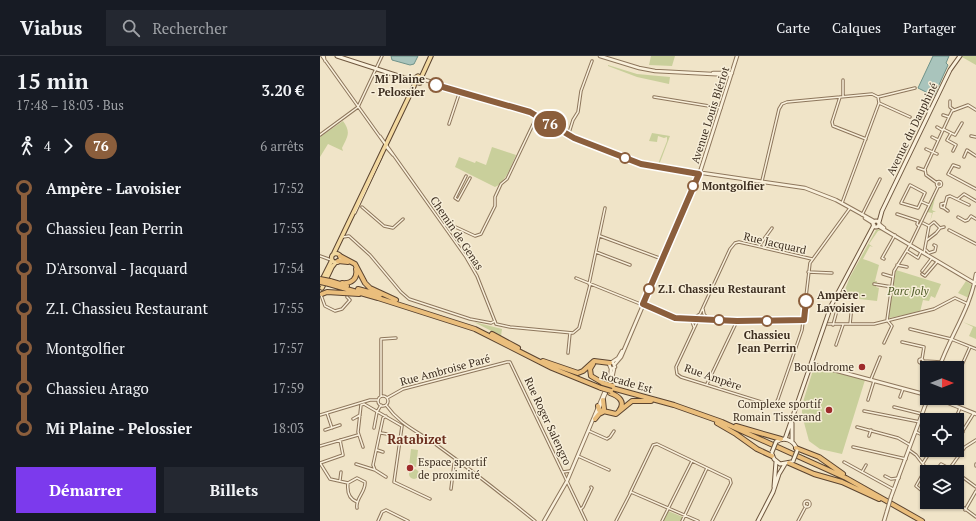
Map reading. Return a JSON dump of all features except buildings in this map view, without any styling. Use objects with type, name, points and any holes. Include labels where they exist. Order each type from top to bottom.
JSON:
[{"type":"highway","points":[[339,255],[355,264],[365,283],[370,288],[396,300]]},
{"type":"highway","points":[[330,283],[348,283],[353,281],[356,276],[356,270],[353,265],[346,261],[337,262]]},
{"type":"highway","name":"Rocade Est","points":[[320,279],[475,329],[577,379],[602,386]]},
{"type":"highway","name":"Rocade Est","points":[[320,285],[330,283],[396,300],[481,328],[543,361],[602,386],[717,423],[832,474],[878,497],[917,521]]},
{"type":"highway","points":[[321,294],[327,292],[378,298]]},
{"type":"highway","points":[[543,361],[578,372],[583,371],[594,361],[612,366]]},
{"type":"highway","points":[[602,386],[592,378],[590,369],[597,362],[612,366]]},
{"type":"highway","points":[[598,408],[613,413],[617,412],[622,405],[620,397],[612,390]]},
{"type":"highway","name":"Rocade Est","points":[[612,390],[648,398],[712,418],[834,472],[922,521]]},
{"type":"highway","points":[[603,400],[604,410]]},
{"type":"highway","points":[[604,410],[616,414],[632,401],[652,402]]},
{"type":"highway","points":[[595,419],[598,414],[604,410]]},
{"type":"highway","points":[[712,418],[783,439]]},
{"type":"highway","points":[[717,423],[757,449],[772,454]]},
{"type":"highway","points":[[797,450],[818,457],[878,497]]},
{"type":"highway","points":[[789,463],[878,497]]},
{"type":"main road","points":[[338,56],[418,80]]},
{"type":"main road","points":[[320,285],[332,266],[337,262],[340,240],[430,56]]},
{"type":"main road","name":"Avenue du Dauphiné","points":[[783,439],[831,306],[876,224],[950,70],[960,56]]},
{"type":"main road","points":[[321,294],[320,285],[330,266],[331,259],[386,145]]},
{"type":"main road","points":[[334,253],[339,255]]},
{"type":"main road","points":[[331,259],[337,262]]},
{"type":"main road","name":"Avenue du Dauphiné","points":[[792,441],[791,430],[794,412]]},
{"type":"main road","points":[[758,521],[770,498],[782,468],[789,463],[797,450],[792,441],[783,439],[776,442],[772,454],[776,462],[775,481],[770,498]]},
{"type":"main road","points":[[776,462],[789,463]]},
{"type":"street","name":"Chemin de Genas","points":[[323,56],[326,64],[380,136],[474,270],[495,322]]},
{"type":"street","points":[[320,135],[358,107],[382,56]]},
{"type":"street","points":[[600,56],[648,70],[703,74],[732,74]]},
{"type":"street","name":"Avenue Louis Blériot","points":[[612,366],[625,345],[699,174],[738,56]]},
{"type":"street","points":[[569,136],[573,120],[578,112],[581,91],[592,61]]},
{"type":"street","points":[[418,80],[523,109],[569,136],[645,165],[699,174],[805,188],[842,203],[975,284]]},
{"type":"street","points":[[843,80],[843,97]]},
{"type":"street","points":[[762,182],[780,106],[787,102],[870,94],[878,97],[915,88]]},
{"type":"street","points":[[449,124],[460,91]]},
{"type":"street","points":[[654,96],[721,108]]},
{"type":"street","points":[[840,97],[832,122],[833,126],[866,139]]},
{"type":"street","points":[[842,203],[879,103],[878,97]]},
{"type":"street","points":[[950,101],[950,107],[954,110]]},
{"type":"street","points":[[879,103],[910,117]]},
{"type":"street","points":[[884,343],[892,326],[887,320],[893,277],[897,265],[907,251],[938,187],[941,184],[926,175],[925,170],[927,164],[949,117],[954,110],[968,105],[976,110]]},
{"type":"street","points":[[943,115],[949,117]]},
{"type":"street","points":[[444,226],[449,224],[478,236],[481,234],[495,206],[495,197],[501,184],[507,179],[537,116]]},
{"type":"street","points":[[937,127],[955,135],[962,123]]},
{"type":"street","points":[[951,133],[947,140],[956,145],[953,151]]},
{"type":"street","points":[[971,136],[976,137]]},
{"type":"street","points":[[932,137],[938,140]]},
{"type":"street","points":[[926,149],[937,154]]},
{"type":"street","points":[[964,157],[967,150],[976,156]]},
{"type":"street","points":[[340,240],[344,236],[381,157]]},
{"type":"street","points":[[959,167],[953,165],[948,174],[976,189]]},
{"type":"street","points":[[918,168],[925,170]]},
{"type":"street","points":[[466,176],[455,198],[458,200],[470,178]]},
{"type":"street","points":[[863,215],[880,179]]},
{"type":"street","points":[[937,182],[938,187]]},
{"type":"street","points":[[910,185],[924,191],[921,202],[916,208],[901,203],[910,185]]},
{"type":"street","points":[[958,199],[964,194],[976,201]]},
{"type":"street","points":[[948,211],[940,206],[950,196],[969,205]]},
{"type":"street","points":[[921,202],[929,205]]},
{"type":"street","points":[[944,208],[945,202]]},
{"type":"street","points":[[360,203],[362,207],[386,227],[393,228],[403,219]]},
{"type":"street","points":[[344,236],[349,236],[370,255],[401,292],[410,300],[470,319],[495,322],[498,325],[505,327],[570,333],[576,332],[579,328],[605,208]]},
{"type":"street","points":[[576,278],[670,316],[691,319],[737,321],[804,320],[808,272],[812,259],[850,208]]},
{"type":"street","points":[[897,214],[918,221],[917,224],[920,226]]},
{"type":"street","points":[[958,217],[965,221],[968,220],[970,216],[976,219]]},
{"type":"street","points":[[923,222],[929,226]]},
{"type":"street","points":[[907,251],[918,258],[926,250],[929,226],[931,223],[936,223],[940,228]]},
{"type":"street","points":[[927,240],[936,234],[940,228],[944,227]]},
{"type":"street","points":[[758,246],[772,228]]},
{"type":"street","points":[[949,230],[976,244]]},
{"type":"street","points":[[884,259],[882,258],[895,235]]},
{"type":"street","points":[[599,236],[662,259]]},
{"type":"street","name":"Rue Jacquard","points":[[691,319],[699,315],[704,307],[732,246],[739,242],[812,259]]},
{"type":"street","points":[[926,250],[929,253],[935,251],[936,246],[934,245]]},
{"type":"street","points":[[596,252],[630,265]]},
{"type":"street","points":[[320,256],[331,259]]},
{"type":"street","points":[[326,258],[330,266]]},
{"type":"street","points":[[932,258],[922,273],[925,276],[937,262]]},
{"type":"street","points":[[897,265],[907,267]]},
{"type":"street","points":[[808,272],[832,273]]},
{"type":"street","points":[[883,274],[893,277]]},
{"type":"street","points":[[941,361],[950,339],[968,304],[975,284],[976,274]]},
{"type":"street","points":[[874,284],[892,287]]},
{"type":"street","points":[[321,294],[325,306],[335,311],[345,307],[350,300],[347,297]]},
{"type":"street","points":[[828,324],[874,324],[934,309],[955,298],[968,304]]},
{"type":"street","points":[[850,325],[852,304]]},
{"type":"street","points":[[704,307],[703,314],[708,319]]},
{"type":"street","points":[[833,325],[837,310]]},
{"type":"street","points":[[691,319],[694,329]]},
{"type":"street","name":"Rue Ampère","points":[[702,319],[698,321],[676,370],[681,377],[768,404],[776,403],[778,399],[799,341],[804,320]]},
{"type":"street","points":[[707,384],[737,321]]},
{"type":"street","points":[[836,345],[843,325]]},
{"type":"street","points":[[910,329],[950,339],[976,349]]},
{"type":"street","points":[[568,353],[570,333]]},
{"type":"street","points":[[320,415],[370,400],[377,400],[381,396],[381,340],[396,338]]},
{"type":"street","points":[[902,342],[924,347],[923,360]]},
{"type":"street","points":[[964,361],[970,347]]},
{"type":"street","points":[[868,400],[872,381],[880,357]]},
{"type":"street","points":[[920,362],[919,361],[923,360],[932,361]]},
{"type":"street","name":"Rue Ambroise Paré","points":[[387,398],[403,389],[509,362]]},
{"type":"street","name":"Rue Roger Salengro","points":[[509,362],[513,366],[586,521]]},
{"type":"street","points":[[815,365],[920,393]]},
{"type":"street","points":[[588,431],[595,419],[598,408],[612,378],[612,366]]},
{"type":"street","points":[[544,521],[573,468],[610,379],[612,366]]},
{"type":"street","points":[[900,397],[903,388]]},
{"type":"street","points":[[381,396],[387,398],[388,402],[386,405]]},
{"type":"street","points":[[377,400],[381,405]]},
{"type":"street","points":[[363,447],[358,435],[361,405],[364,404],[402,426],[394,482],[430,499]]},
{"type":"street","points":[[381,405],[386,405]]},
{"type":"street","points":[[374,428],[381,405]]},
{"type":"street","points":[[386,405],[397,419],[456,460],[535,521]]},
{"type":"street","points":[[952,405],[975,414],[964,430]]},
{"type":"street","points":[[894,407],[920,414]]},
{"type":"street","points":[[958,413],[960,408]]},
{"type":"street","points":[[864,411],[920,422],[891,497],[884,520]]},
{"type":"street","points":[[327,413],[332,428]]},
{"type":"street","points":[[353,419],[360,415]]},
{"type":"street","points":[[374,470],[373,465],[376,450],[386,416]]},
{"type":"street","points":[[325,430],[340,426]]},
{"type":"street","points":[[858,427],[898,438],[911,445]]},
{"type":"street","points":[[869,436],[871,430]]},
{"type":"street","points":[[588,431],[607,439],[614,431]]},
{"type":"street","points":[[916,432],[920,434]]},
{"type":"street","points":[[380,433],[387,434]]},
{"type":"street","points":[[320,446],[358,435]]},
{"type":"street","points":[[340,440],[343,455],[320,463],[330,479],[348,483],[357,478],[365,482],[366,485],[357,502],[357,508]]},
{"type":"street","points":[[952,465],[965,447],[976,440]]},
{"type":"street","points":[[616,521],[654,444],[657,444],[731,481],[712,521]]},
{"type":"street","points":[[853,447],[906,459]]},
{"type":"street","points":[[376,450],[383,452]]},
{"type":"street","points":[[909,450],[924,465]]},
{"type":"street","points":[[578,456],[609,470]]},
{"type":"street","points":[[923,462],[926,457]]},
{"type":"street","points":[[451,488],[454,464],[456,460]]},
{"type":"street","points":[[662,521],[692,461]]},
{"type":"street","points":[[844,462],[894,490]]},
{"type":"street","points":[[356,464],[374,470],[386,477]]},
{"type":"street","points":[[862,472],[866,465]]},
{"type":"street","points":[[563,472],[567,473],[573,468]]},
{"type":"street","points":[[682,521],[707,468]]},
{"type":"street","points":[[339,481],[341,472]]},
{"type":"street","points":[[885,476],[891,479],[898,478]]},
{"type":"street","points":[[964,478],[976,487]]},
{"type":"street","points":[[920,479],[916,486],[920,489]]},
{"type":"street","points":[[348,483],[347,492],[354,501],[357,502]]},
{"type":"street","points":[[563,488],[567,486],[571,490]]},
{"type":"street","points":[[580,509],[583,507],[589,495],[592,488],[591,487]]},
{"type":"street","points":[[976,491],[965,510],[976,517]]},
{"type":"street","points":[[630,493],[632,492],[698,521]]},
{"type":"street","points":[[798,521],[806,506]]},
{"type":"street","points":[[378,521],[382,512],[386,510],[408,521]]},
{"type":"green space","points":[[651,56],[675,56],[672,66],[649,65]]},
{"type":"green space","points":[[962,56],[976,56],[976,65],[962,57]]},
{"type":"green space","points":[[608,65],[637,74],[670,77],[669,84],[637,77]]},
{"type":"green space","points":[[343,121],[346,125],[348,134],[342,148],[343,151],[328,144],[320,157],[320,137]]},
{"type":"green space","points":[[652,133],[670,136],[659,165],[645,163],[643,161],[658,164],[667,141],[667,137],[664,138],[658,136],[657,142],[649,141]]},
{"type":"green space","points":[[492,147],[516,155],[505,178],[499,185],[495,187],[455,167],[459,157],[475,163],[476,161],[486,165]]},
{"type":"green space","points":[[936,194],[932,210],[936,212],[933,212],[930,222],[932,213],[927,212]]},
{"type":"green space","points":[[880,229],[882,230],[878,231],[869,244],[873,247],[870,246],[863,259],[879,265],[875,281],[877,281],[876,287],[879,288],[877,301],[842,297],[850,277],[876,230]]},
{"type":"green space","name":"Parc Joly","points":[[896,270],[941,284],[935,298],[931,296],[929,301],[923,300],[920,312],[889,318],[888,316]]},
{"type":"green space","points":[[966,281],[972,285],[969,298],[958,293]]},
{"type":"green space","points":[[474,322],[502,329],[501,336]]},
{"type":"green space","points":[[963,322],[976,327],[976,339],[969,336],[973,327]]},
{"type":"green space","name":"Complexe sportif Romain Tisserand","points":[[814,367],[865,380],[842,454],[820,449],[809,441],[802,415],[802,405]]},
{"type":"green space","points":[[411,449],[418,450],[416,467],[409,466]]},
{"type":"green space","points":[[414,469],[419,474],[414,479],[409,474]]},
{"type":"green space","points":[[668,511],[683,517],[681,521],[663,521]]},
{"type":"water","points":[[391,56],[418,56],[414,64],[410,65],[392,60]]},
{"type":"water","points":[[933,56],[949,56],[946,63],[948,65],[934,96],[918,88]]},
{"type":"bus line","name":"76","points":[[436,85],[523,109],[535,114],[574,138],[641,164],[651,167],[699,174],[643,304],[675,318],[737,321],[804,320],[806,301]]},
{"type":"place","name":"Mi Plaine - Pelossier","points":[[436,85]]},
{"type":"place","name":"Montgolfier","points":[[693,186]]},
{"type":"place","name":"Z.I. Chassieu Restaurant","points":[[649,289]]},
{"type":"place","name":"Ampère - Lavoisier","points":[[806,301]]},
{"type":"place","name":"Chassieu Jean Perrin","points":[[767,321]]},
{"type":"place","name":"Boulodrome","points":[[862,367]]},
{"type":"place","name":"Complexe sportif Romain Tisserand","points":[[829,410]]},
{"type":"place","name":"Espace sportif de proximité","points":[[410,468]]},
{"type":"district","name":"Ratabizet","points":[[417,439]]}]
